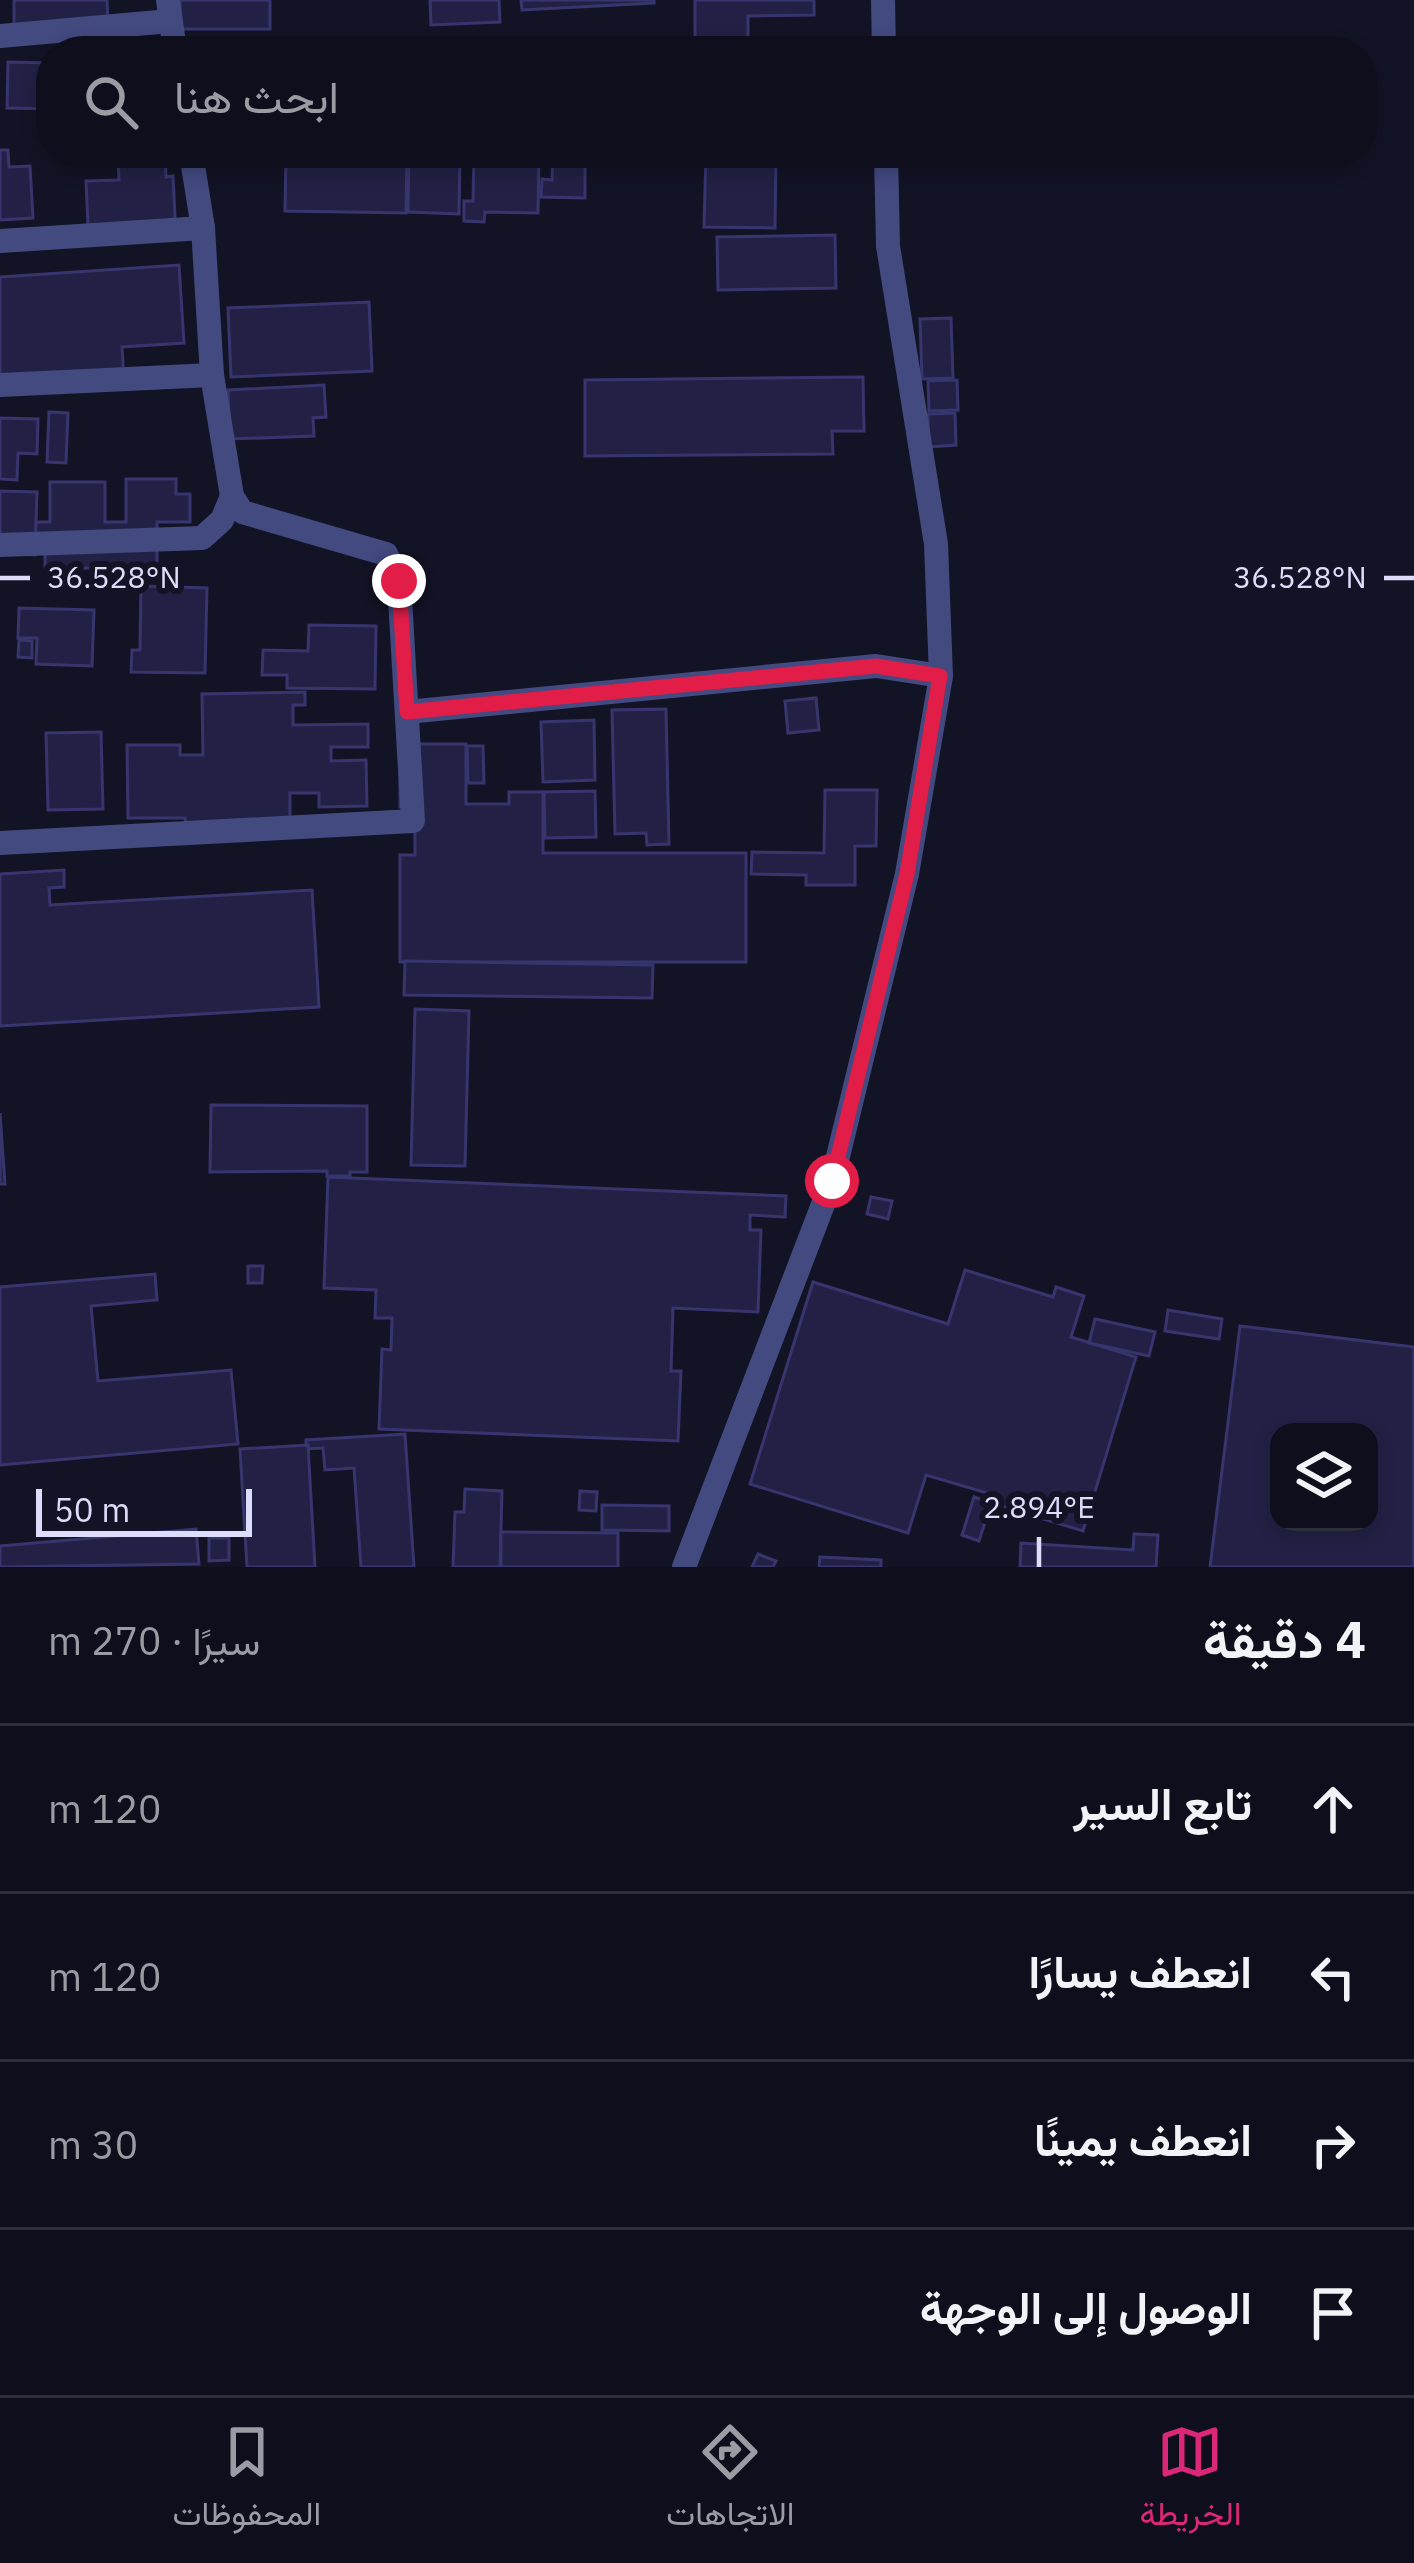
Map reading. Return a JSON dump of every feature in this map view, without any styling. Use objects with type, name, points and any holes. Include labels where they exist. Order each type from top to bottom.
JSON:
[{"type":"street","points":[[884,0],[884,36]]},
{"type":"street","points":[[0,36],[169,11]]},
{"type":"street","points":[[0,843],[413,820],[399,581],[386,554],[242,512],[232,496],[212,375],[203,228],[193,168]]},
{"type":"street","points":[[684,1567],[832,1181],[907,874],[940,676],[936,544],[888,246],[886,168]]},
{"type":"street","points":[[0,241],[203,228]]},
{"type":"street","points":[[0,385],[212,375]]},
{"type":"street","points":[[0,545],[202,538],[222,520],[232,496]]},
{"type":"street","points":[[407,712],[876,666],[940,676]]},
{"type":"building","points":[[14,0],[107,0],[108,22],[14,25]]},
{"type":"building","points":[[180,0],[270,0],[270,29],[180,29]]},
{"type":"building","points":[[430,0],[499,0],[500,22],[431,25]]},
{"type":"building","points":[[521,0],[654,0],[654,3],[522,10]]},
{"type":"building","points":[[695,0],[814,0],[814,15],[748,16],[748,36],[695,36]]},
{"type":"building","points":[[8,62],[36,63],[36,109],[7,108]]},
{"type":"building","points":[[0,150],[8,150],[9,167],[30,166],[33,218],[0,220]]},
{"type":"building","points":[[119,168],[166,168],[166,177],[173,176],[176,237],[88,225],[86,181],[119,180]]},
{"type":"building","points":[[286,168],[407,168],[406,213],[285,211]]},
{"type":"building","points":[[409,168],[460,168],[459,214],[408,212]]},
{"type":"building","points":[[474,168],[539,168],[538,213],[485,212],[484,222],[464,221],[464,201],[473,201]]},
{"type":"building","points":[[552,168],[585,168],[585,198],[541,197],[542,179],[552,180]]},
{"type":"building","points":[[706,168],[776,168],[775,228],[704,227]]},
{"type":"building","points":[[835,235],[836,288],[718,290],[717,237]]},
{"type":"building","points":[[179,265],[184,343],[122,347],[124,380],[0,387],[0,277]]},
{"type":"building","points":[[369,302],[372,371],[231,377],[228,308]]},
{"type":"building","points":[[951,318],[953,378],[922,379],[920,319]]},
{"type":"building","points":[[863,377],[864,431],[832,431],[833,454],[585,456],[585,380]]},
{"type":"building","points":[[957,380],[958,410],[929,411],[928,381]]},
{"type":"building","points":[[324,385],[326,417],[313,418],[314,436],[230,439],[228,390]]},
{"type":"building","points":[[49,412],[68,413],[66,463],[47,462]]},
{"type":"building","points":[[955,413],[956,445],[929,447],[928,414]]},
{"type":"building","points":[[0,418],[38,419],[37,454],[18,453],[17,480],[0,479]]},
{"type":"building","points":[[126,479],[176,479],[176,494],[190,494],[190,522],[157,522],[157,568],[45,568],[45,543],[34,543],[34,522],[50,522],[50,482],[105,482],[105,522],[126,522]]},
{"type":"building","points":[[0,491],[37,492],[35,555],[0,553]]},
{"type":"building","points":[[141,586],[207,588],[205,673],[131,672],[132,650],[140,650]]},
{"type":"building","points":[[19,608],[94,610],[92,666],[36,664],[37,638],[18,638]]},
{"type":"building","points":[[309,625],[376,626],[375,689],[287,688],[287,675],[262,675],[263,650],[308,651]]},
{"type":"building","points":[[19,640],[32,641],[32,658],[18,657]]},
{"type":"building","points":[[305,692],[305,705],[293,705],[293,725],[368,724],[368,747],[331,747],[331,761],[366,760],[367,806],[319,807],[319,793],[290,793],[290,826],[186,827],[185,818],[128,818],[127,745],[180,745],[180,755],[203,755],[202,694]]},
{"type":"building","points":[[816,698],[819,730],[788,733],[785,701]]},
{"type":"building","points":[[666,709],[669,844],[647,845],[646,833],[615,834],[612,710]]},
{"type":"building","points":[[594,720],[595,780],[543,782],[541,722]]},
{"type":"building","points":[[101,732],[103,809],[48,810],[46,733]]},
{"type":"building","points":[[400,744],[466,744],[466,804],[509,804],[509,792],[543,792],[543,853],[746,853],[746,962],[400,962],[400,855],[415,855],[415,807],[400,807]]},
{"type":"building","points":[[467,746],[483,746],[484,783],[468,783]]},
{"type":"building","points":[[825,790],[877,790],[876,846],[855,846],[855,885],[806,885],[806,875],[751,874],[752,852],[824,853]]},
{"type":"building","points":[[595,791],[596,837],[545,838],[544,792]]},
{"type":"building","points":[[64,870],[64,887],[49,888],[50,905],[312,890],[319,1007],[0,1026],[0,874]]},
{"type":"building","points":[[405,961],[653,965],[652,998],[404,995]]},
{"type":"building","points":[[415,1009],[469,1011],[465,1166],[411,1165]]},
{"type":"building","points":[[211,1105],[367,1106],[367,1172],[327,1176],[327,1171],[210,1172]]},
{"type":"building","points":[[0,1113],[5,1184],[0,1184]]},
{"type":"building","points":[[328,1177],[786,1196],[785,1217],[750,1215],[750,1230],[761,1230],[758,1312],[673,1308],[671,1371],[681,1371],[678,1441],[379,1429],[382,1349],[391,1350],[392,1318],[375,1318],[376,1290],[324,1288]]},
{"type":"building","points":[[871,1197],[892,1201],[888,1219],[867,1214]]},
{"type":"building","points":[[248,1266],[263,1266],[262,1283],[248,1283]]},
{"type":"building","points":[[965,1270],[1053,1297],[1056,1287],[1084,1296],[1071,1337],[1136,1357],[1083,1531],[991,1503],[994,1495],[926,1475],[908,1533],[750,1484],[813,1282],[948,1324]]},
{"type":"building","points":[[155,1274],[157,1300],[91,1306],[98,1381],[231,1370],[238,1444],[0,1465],[0,1287]]},
{"type":"building","points":[[1168,1310],[1222,1319],[1219,1339],[1165,1331]]},
{"type":"building","points":[[1095,1319],[1155,1332],[1149,1356],[1089,1343]]},
{"type":"building","points":[[1240,1326],[1414,1347],[1414,1567],[1210,1567]]},
{"type":"building","points":[[405,1434],[414,1567],[361,1567],[354,1468],[325,1470],[323,1448],[306,1449],[306,1440]]},
{"type":"building","points":[[308,1445],[315,1567],[247,1567],[240,1449]]},
{"type":"building","points":[[465,1489],[502,1491],[500,1567],[453,1567],[455,1512],[464,1512]]},
{"type":"building","points":[[580,1491],[597,1492],[596,1511],[579,1510]]},
{"type":"building","points":[[974,1497],[991,1503],[979,1541],[962,1535]]},
{"type":"building","points":[[602,1505],[669,1506],[669,1531],[602,1530]]},
{"type":"building","points":[[196,1529],[199,1564],[0,1567],[0,1546]]},
{"type":"building","points":[[501,1532],[618,1533],[618,1567],[501,1567]]},
{"type":"building","points":[[1134,1534],[1158,1535],[1156,1567],[1020,1567],[1021,1543],[1133,1550]]},
{"type":"building","points":[[209,1538],[229,1538],[229,1560],[209,1561]]},
{"type":"building","points":[[758,1554],[776,1561],[773,1567],[752,1567]]},
{"type":"building","points":[[820,1557],[881,1560],[881,1567],[819,1567]]},
{"type":"route","points":[[399,581],[407,712],[876,666],[940,676],[907,874],[832,1181]]}]
